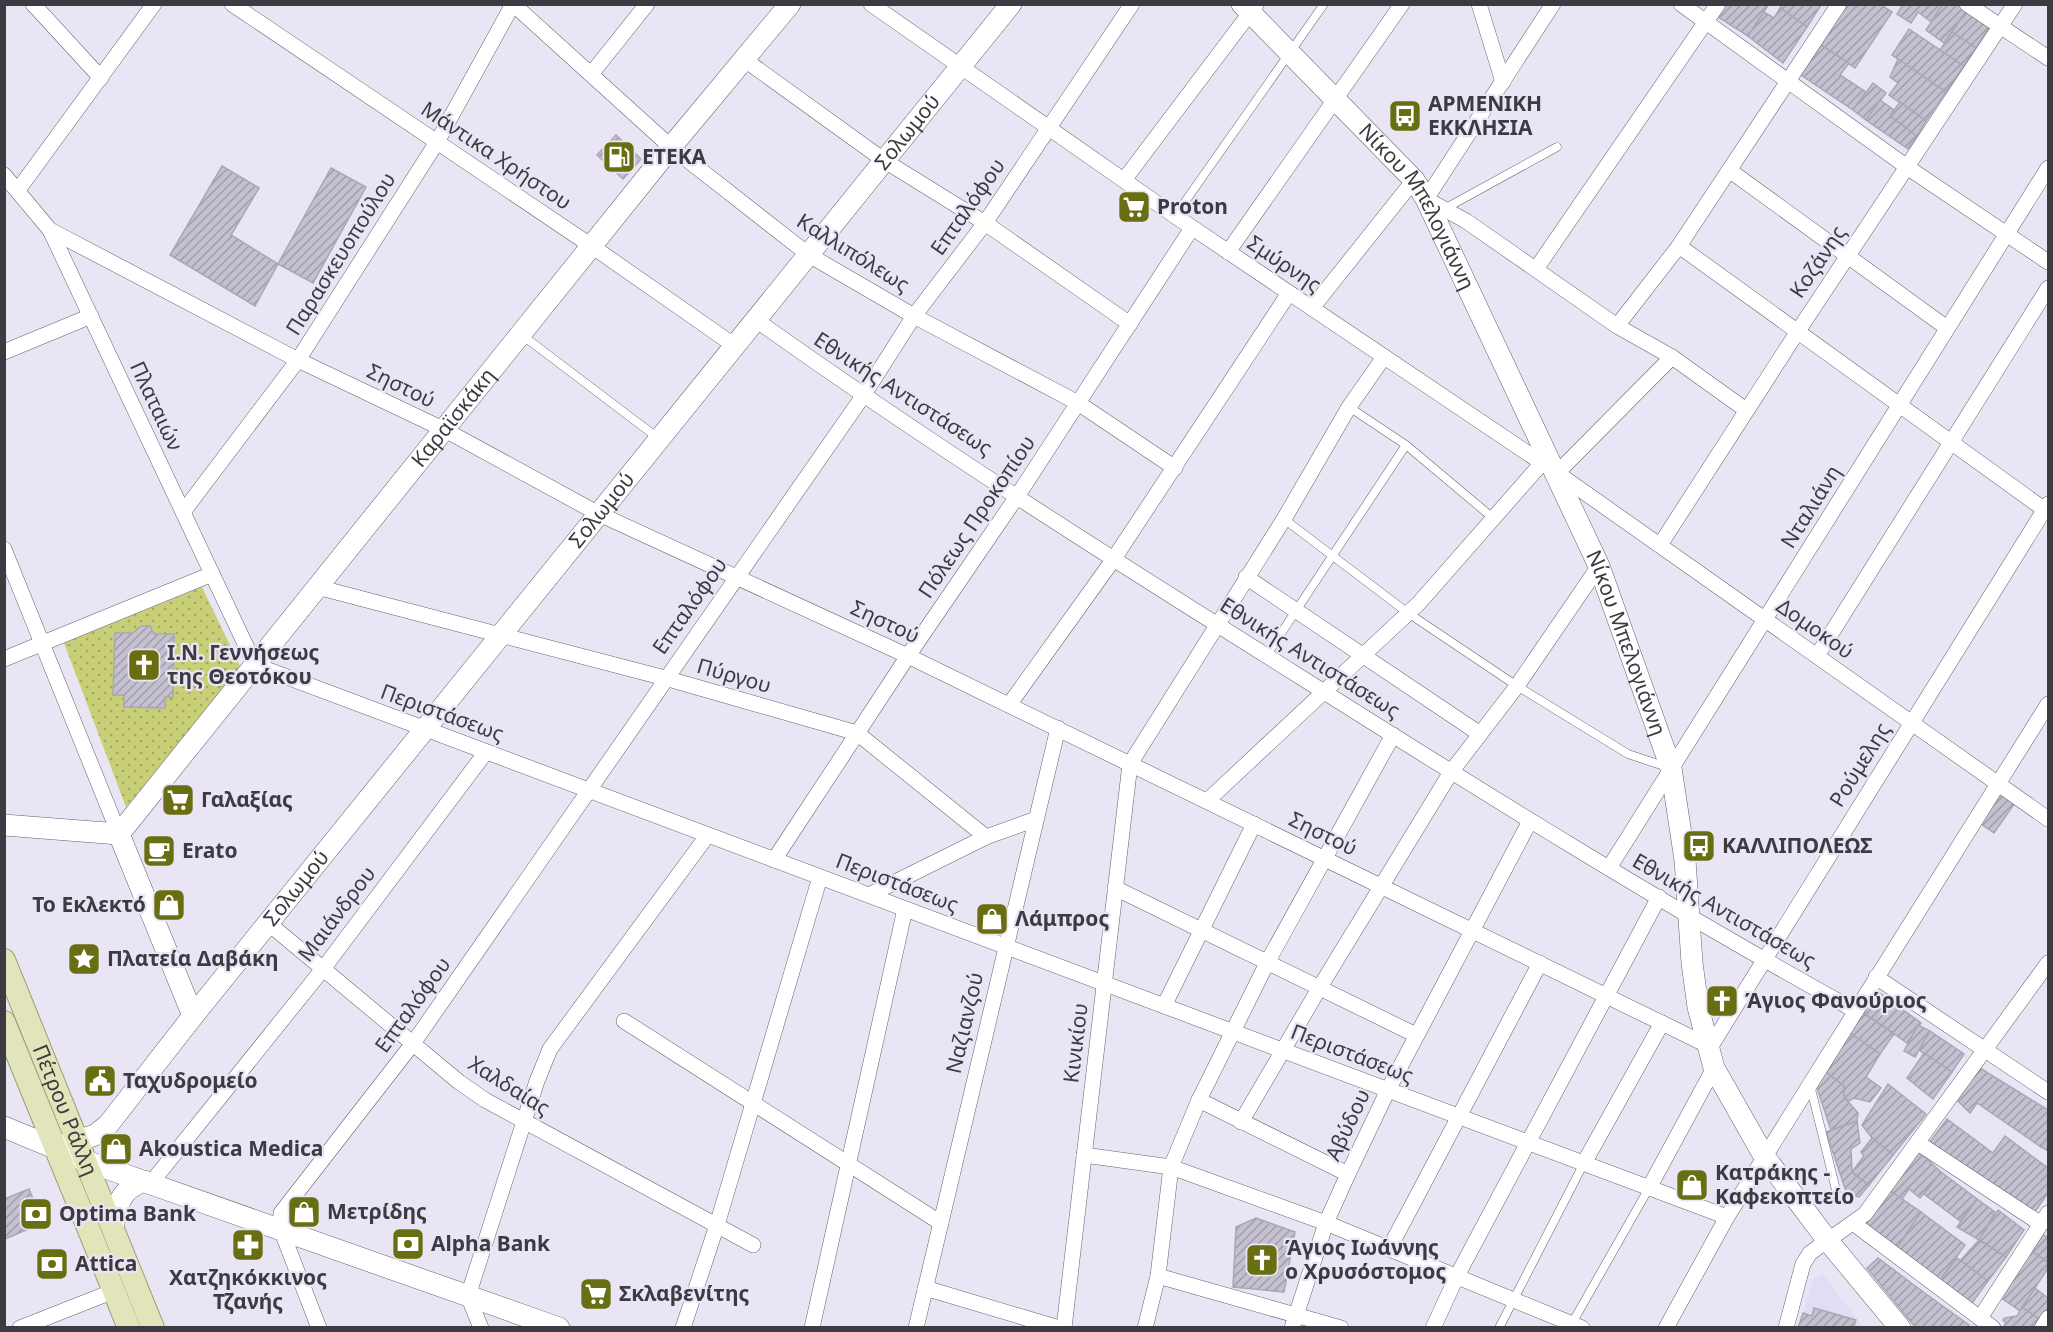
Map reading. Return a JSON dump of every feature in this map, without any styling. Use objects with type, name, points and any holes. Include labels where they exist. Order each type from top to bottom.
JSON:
[{"type":"main road","name":"Καραϊσκάκη","points":[[119,834],[593,247],[671,147],[790,4]]},
{"type":"main road","name":"Σολωμού","points":[[193,1016],[1011,4]]},
{"type":"main road","name":"Νίκου Μπελογιάννη","points":[[1250,7],[1290,53],[1413,180],[1426,199],[1550,468],[1599,566],[1671,768],[1685,860],[1688,916],[1698,1007],[1710,1054],[1764,1156],[1828,1241],[1899,1328]]},
{"type":"main road","points":[[4,825],[119,834],[193,1016],[108,1125],[95,1135],[82,1152]]},
{"type":"main road","name":"Πέτρου Ράλλη","points":[[4,960],[153,1328]]},
{"type":"main road","name":"Πέτρου Ράλλη","points":[[4,1022],[129,1328]]},
{"type":"main road","points":[[4,1127],[56,1146],[82,1152],[148,1182],[559,1328]]},
{"type":"main road","points":[[113,1229],[118,1203],[124,1192],[133,1185],[148,1182]]},
{"type":"street","points":[[33,4],[101,78]]},
{"type":"street","points":[[18,190],[154,4]]},
{"type":"street","name":"Μάντικα Χρήστου","points":[[232,4],[593,247],[735,346]]},
{"type":"street","name":"Παρασκευοπούλου","points":[[183,512],[298,360],[437,142],[513,4]]},
{"type":"street","name":"Καλλιπόλεως","points":[[513,4],[592,73],[671,147],[809,255],[914,316],[1078,403],[1175,468]]},
{"type":"street","points":[[592,73],[647,4]]},
{"type":"street","name":"Σμύρνης","points":[[871,4],[1192,228],[1550,468]]},
{"type":"street","name":"Επταλόφου","points":[[280,1227],[281,1213],[414,1042],[863,396],[914,316],[985,223],[1132,4]]},
{"type":"street","points":[[1228,252],[1402,4]]},
{"type":"street","points":[[1479,4],[1503,82]]},
{"type":"street","points":[[1553,4],[1426,199],[1446,208],[1617,326],[1672,357],[1746,410]]},
{"type":"street","points":[[1681,4],[1907,167],[2049,262]]},
{"type":"street","points":[[1536,269],[1718,4]]},
{"type":"street","points":[[1617,326],[1679,246],[1839,4]]},
{"type":"street","points":[[1967,4],[2049,58]]},
{"type":"street","name":"Κοζάνης","points":[[1660,545],[1798,330],[2015,4]]},
{"type":"street","points":[[1124,180],[1250,7]]},
{"type":"street","points":[[745,60],[885,161],[985,223],[1130,324]]},
{"type":"street","name":"Νταλιάνη","points":[[1609,868],[2049,168]]},
{"type":"street","points":[[1729,170],[1848,254],[1947,328]]},
{"type":"street","name":"Πλαταιών","points":[[4,175],[50,230],[255,665]]},
{"type":"street","points":[[1312,308],[1413,180]]},
{"type":"street","name":"Πόλεως Προκοπίου","points":[[774,860],[856,733],[1018,495],[1192,228]]},
{"type":"street","name":"Σηστού","points":[[50,230],[298,360],[445,430],[599,514],[908,656],[1207,801],[1662,1023],[1710,1054]]},
{"type":"street","points":[[1679,246],[1951,443],[2047,507]]},
{"type":"street","points":[[1817,656],[2049,288]]},
{"type":"street","points":[[1009,705],[1113,560],[1289,293]]},
{"type":"street","points":[[4,352],[91,316]]},
{"type":"street","name":"Εθνικής Αντιστάσεως","points":[[756,320],[863,396],[1018,495],[1113,560],[1530,821],[1688,916],[1856,1011]]},
{"type":"street","points":[[1130,764],[1284,519],[1349,407],[1384,357]]},
{"type":"street","points":[[1207,801],[1408,613],[1493,518],[1672,357]]},
{"type":"street","name":"Δομοκού","points":[[1550,468],[2049,819]]},
{"type":"street","name":"Ρούμελης","points":[[1649,1188],[1710,1054],[1764,960],[2047,507]]},
{"type":"street","points":[[4,549],[119,834]]},
{"type":"street","points":[[1241,1122],[1282,1050],[1451,772],[1517,686],[1599,566]]},
{"type":"street","points":[[4,659],[212,574]]},
{"type":"street","points":[[1246,577],[1480,735]]},
{"type":"street","name":"Πύργου","points":[[318,587],[665,678],[856,733],[986,837]]},
{"type":"street","name":"Περιστάσεως","points":[[255,665],[588,792],[1727,1217]]},
{"type":"street","points":[[1666,1328],[1727,1217],[1764,1156],[2049,704]]},
{"type":"street","name":"Ναζιανζού","points":[[916,1328],[1058,729]]},
{"type":"street","points":[[1145,1328],[1158,1276],[1171,1167],[1198,1100],[1268,961],[1393,735]]},
{"type":"street","name":"Μαιάνδρου","points":[[148,1182],[323,969],[486,752]]},
{"type":"street","name":"Κινικίου","points":[[1062,1328],[1130,764]]},
{"type":"street","points":[[869,895],[986,837],[1036,819]]},
{"type":"street","name":"Αβύδου","points":[[1294,1321],[1326,1223],[1348,1174],[1416,1035],[1530,821]]},
{"type":"street","points":[[1164,1006],[1254,824]]},
{"type":"street","points":[[481,1328],[468,1296],[550,1049],[707,836]]},
{"type":"street","points":[[683,1328],[717,1225],[820,877]]},
{"type":"street","points":[[1116,888],[1416,1035]]},
{"type":"street","points":[[1433,1328],[1456,1276],[1659,897]]},
{"type":"street","points":[[812,1328],[905,909]]},
{"type":"street","name":"Χαλδαίας","points":[[268,923],[414,1042],[459,1082],[524,1122],[753,1245]]},
{"type":"street","points":[[1389,1249],[1540,963]]},
{"type":"street","points":[[1786,1328],[1803,1264],[1810,1253],[1865,1214],[2049,963]]},
{"type":"street","points":[[1876,977],[2049,1092]]},
{"type":"street","points":[[624,1021],[940,1223]]},
{"type":"street","points":[[1584,1163],[1662,1023]]},
{"type":"street","points":[[1198,1100],[1348,1174]]},
{"type":"street","points":[[1918,1143],[2045,1218],[1980,1318]]},
{"type":"street","points":[[1084,1155],[1171,1167],[1326,1223],[1575,1326]]},
{"type":"street","points":[[1853,1223],[1993,1328]]},
{"type":"street","points":[[280,1227],[320,1328]]},
{"type":"street","points":[[1158,1276],[1294,1321],[1341,1328]]},
{"type":"street","points":[[925,1288],[1062,1328]]},
{"type":"street","points":[[20,1328],[114,1291]]},
{"type":"street","points":[[2042,1328],[2049,1318]]},
{"type":"lane","points":[[1175,216],[1324,4]]},
{"type":"lane","points":[[1446,208],[1557,147]]},
{"type":"lane","points":[[522,335],[660,439]]},
{"type":"lane","points":[[1349,407],[1406,445],[1493,518]]},
{"type":"lane","points":[[1266,656],[1406,445]]},
{"type":"lane","points":[[1284,519],[1408,613],[1517,686],[1628,754],[1671,768]]},
{"type":"lane","points":[[1809,1084],[1838,1198]]},
{"type":"lane","points":[[1499,1328],[1584,1163]]},
{"type":"lane","points":[[1575,1326],[1649,1188]]},
{"type":"shaded area","points":[[1822,1273],[1863,1327],[1798,1328],[1813,1279]]},
{"type":"green space","points":[[202,587],[241,668],[126,807],[64,643]]},
{"type":"building","points":[[1726,4],[1769,4],[1748,36],[1718,17]]},
{"type":"building","points":[[1783,4],[1821,5],[1807,27],[1780,8]]},
{"type":"building","points":[[1847,4],[1880,4],[1892,12],[1855,68],[1821,45]]},
{"type":"building","points":[[1903,4],[1943,4],[1931,22],[1918,12],[1911,23],[1897,14]]},
{"type":"building","points":[[1943,4],[1957,4],[1966,11],[1944,43],[1926,30]]},
{"type":"building","points":[[1780,8],[1807,27],[1783,63],[1748,36],[1764,12],[1774,18]]},
{"type":"building","points":[[1966,11],[1990,27],[1976,48],[1952,32]]},
{"type":"building","points":[[1909,29],[1964,66],[1946,92],[1892,55]]},
{"type":"building","points":[[1952,32],[1976,48],[1964,66],[1940,50]]},
{"type":"building","points":[[1821,45],[1849,63],[1840,75],[1866,92],[1853,110],[1801,75]]},
{"type":"building","points":[[1898,59],[1946,92],[1926,121],[1889,95],[1898,83],[1890,77]]},
{"type":"building","points":[[1873,83],[1886,93],[1866,120],[1853,110]]},
{"type":"building","points":[[1880,100],[1894,110],[1890,116],[1917,136],[1908,149],[1866,120]]},
{"type":"building","points":[[1900,102],[1926,121],[1917,136],[1890,116]]},
{"type":"building","name":"ΕΤΕΚΑ","points":[[616,135],[641,159],[623,179],[597,155]]},
{"type":"building","points":[[222,166],[259,188],[231,235],[278,264],[255,306],[170,255]]},
{"type":"building","points":[[331,168],[366,187],[313,283],[278,264]]},
{"type":"building","name":"Ι.Ν. Γεννήσεως της Θεοτόκου","points":[[141,626],[150,626],[154,634],[174,634],[173,697],[165,697],[165,708],[124,707],[124,695],[113,695],[115,633],[133,633]]},
{"type":"building","points":[[2000,788],[2017,800],[1994,833],[1977,821]]},
{"type":"building","points":[[1873,988],[1921,1023],[1907,1043],[1860,1010]]},
{"type":"building","points":[[1862,1012],[1894,1034],[1880,1054],[1850,1033]]},
{"type":"building","points":[[1918,1025],[1930,1031],[1915,1057],[1904,1051]]},
{"type":"building","points":[[1930,1031],[1964,1054],[1952,1072],[1919,1050]]},
{"type":"building","points":[[1850,1033],[1880,1054],[1866,1077],[1881,1088],[1870,1102],[1854,1098],[1849,1101],[1844,1097],[1844,1086],[1826,1072]]},
{"type":"building","points":[[1924,1053],[1952,1072],[1933,1099],[1907,1078]]},
{"type":"building","points":[[1975,1065],[2048,1110],[2048,1136],[2041,1147],[1977,1103],[1970,1113],[1953,1096]]},
{"type":"building","points":[[1826,1072],[1844,1086],[1844,1097],[1858,1113],[1857,1121],[1831,1130],[1816,1085]]},
{"type":"building","points":[[1888,1084],[1926,1114],[1893,1155],[1872,1138],[1862,1125]]},
{"type":"building","points":[[1947,1119],[1993,1153],[2005,1136],[2048,1168],[2048,1193],[2032,1216],[1929,1143]]},
{"type":"building","points":[[1857,1121],[1860,1143],[1851,1149],[1852,1172],[1869,1185],[1859,1197],[1847,1194],[1826,1132]]},
{"type":"building","points":[[2048,1136],[2048,1151],[2041,1147]]},
{"type":"building","points":[[1872,1138],[1893,1155],[1869,1185],[1852,1172],[1864,1156],[1861,1152]]},
{"type":"building","points":[[1916,1149],[1941,1172],[1920,1198],[1909,1189],[1902,1199],[1889,1190]]},
{"type":"building","points":[[1941,1172],[1977,1199],[1960,1221],[1924,1194]]},
{"type":"building","points":[[29,1189],[43,1223],[5,1239],[4,1199]]},
{"type":"building","points":[[1889,1190],[1921,1212],[1894,1253],[1861,1232]]},
{"type":"building","points":[[1977,1199],[1995,1212],[1979,1240],[1957,1227]]},
{"type":"building","points":[[1998,1210],[2024,1230],[2006,1257],[1979,1240]]},
{"type":"building","points":[[1921,1212],[1965,1245],[1938,1283],[1895,1251]]},
{"type":"building","name":"Άγιος Ιωάννης ο Χρυσόστομος","points":[[1256,1218],[1295,1232],[1284,1292],[1233,1287],[1236,1227]]},
{"type":"building","points":[[2041,1233],[2048,1238],[2048,1262],[2031,1251]]},
{"type":"building","points":[[1979,1240],[2006,1257],[1988,1281],[1960,1261]]},
{"type":"building","points":[[2031,1251],[2048,1262],[2048,1268],[2020,1311],[2000,1297]]},
{"type":"building","points":[[62,1253],[67,1265],[43,1276],[38,1264]]},
{"type":"building","points":[[1878,1258],[1922,1291],[1902,1311],[1867,1268]]},
{"type":"building","points":[[1957,1258],[1988,1281],[1970,1306],[1938,1283]]},
{"type":"building","points":[[2035,1288],[2048,1298],[2048,1307],[2040,1320],[2022,1307]]},
{"type":"building","points":[[1922,1291],[1969,1325],[1968,1328],[1916,1328],[1902,1311]]},
{"type":"building","points":[[2022,1307],[2040,1320],[2034,1328],[2003,1328],[2006,1323],[2003,1320],[2017,1316]]},
{"type":"building","points":[[1814,1308],[1856,1320],[1853,1328],[1798,1328],[1803,1313],[1812,1316]]},
{"type":"place","name":"ΑΡΜΕΝΙΚΗ ΕΚΚΛΗΣΙΑ","points":[[1405,116]]},
{"type":"place","name":"ΕΤΕΚΑ","points":[[619,157]]},
{"type":"place","name":"Proton","points":[[1134,207]]},
{"type":"place","name":"Ι.Ν. Γεννήσεως της Θεοτόκου","points":[[144,665]]},
{"type":"place","name":"Γαλαξίας","points":[[178,800]]},
{"type":"place","name":"ΚΑΛΛΙΠΟΛΕΩΣ","points":[[1699,846]]},
{"type":"place","name":"Erato","points":[[159,851]]},
{"type":"place","name":"Το Εκλεκτό","points":[[169,905]]},
{"type":"place","name":"Λάμπρος","points":[[992,919]]},
{"type":"place","name":"Πλατεία Δαβάκη","points":[[84,959]]},
{"type":"place","name":"Άγιος Φανούριος","points":[[1722,1001]]},
{"type":"place","name":"Ταχυδρομείο","points":[[100,1081]]},
{"type":"place","name":"Akoustica Medica","points":[[116,1149]]},
{"type":"place","name":"Κατράκης - Καφεκοπτείο","points":[[1692,1185]]},
{"type":"place","name":"Μετρίδης","points":[[304,1212]]},
{"type":"place","name":"Optima Bank","points":[[36,1214]]},
{"type":"place","name":"Alpha Bank","points":[[408,1244]]},
{"type":"place","name":"Χατζηκόκκινος Τζανής","points":[[248,1245]]},
{"type":"place","name":"Άγιος Ιωάννης ο Χρυσόστομος","points":[[1262,1260]]},
{"type":"place","name":"Attica","points":[[52,1264]]},
{"type":"place","name":"Σκλαβενίτης","points":[[596,1294]]}]
